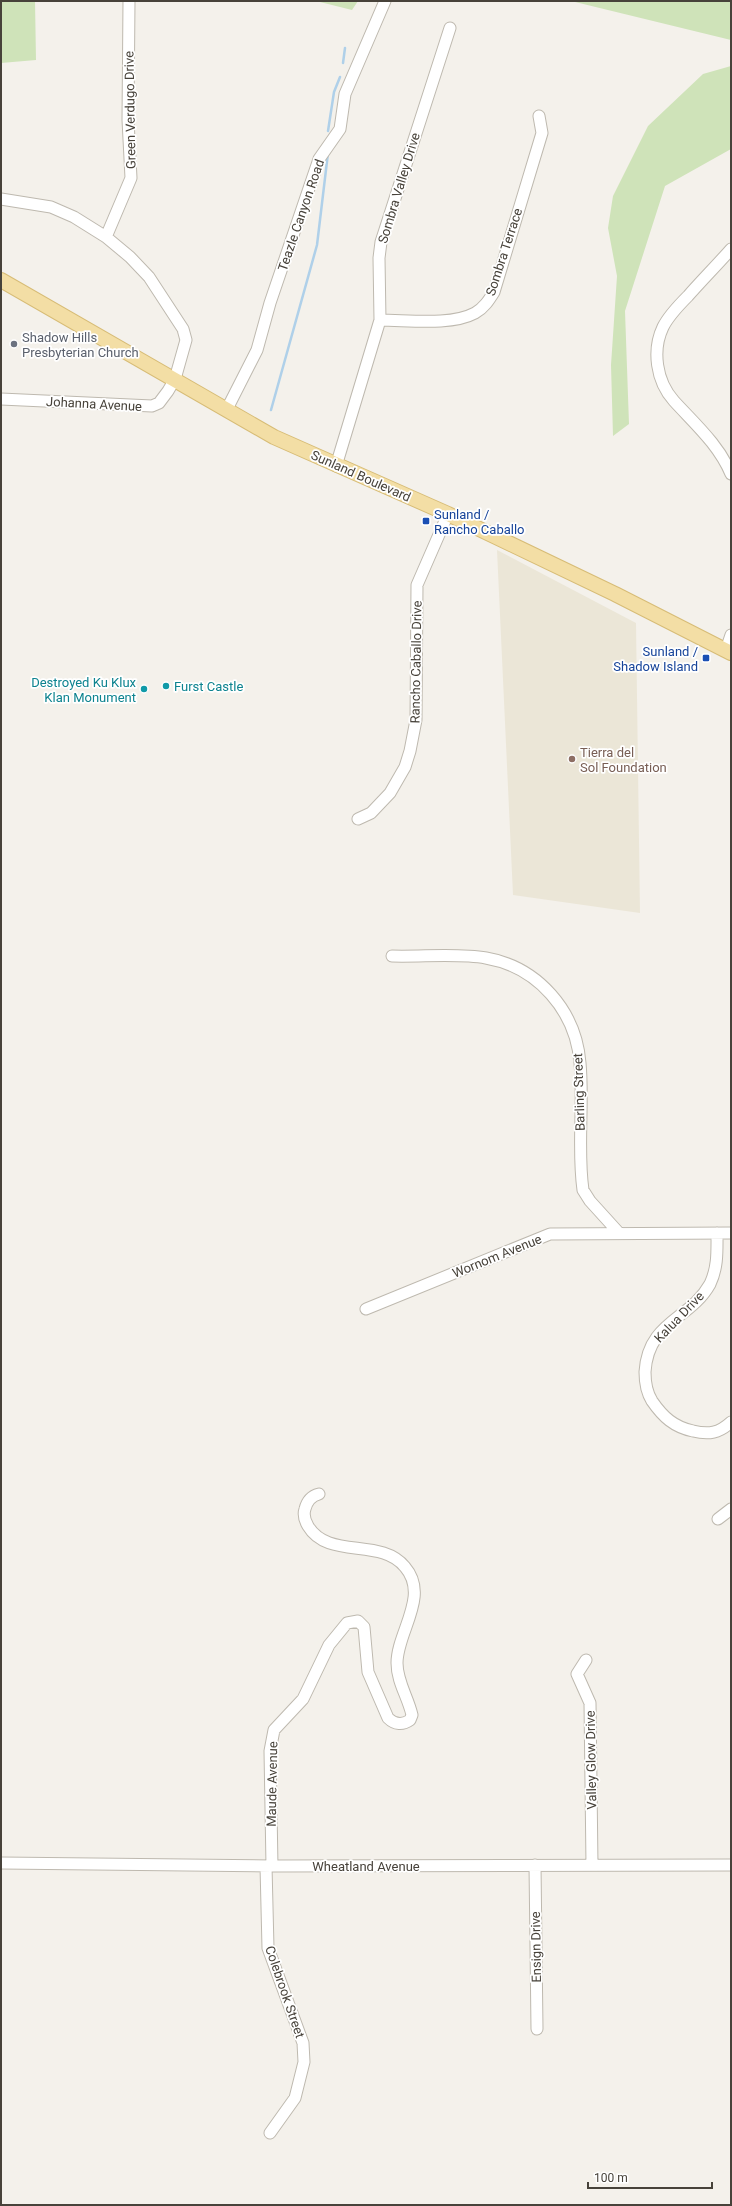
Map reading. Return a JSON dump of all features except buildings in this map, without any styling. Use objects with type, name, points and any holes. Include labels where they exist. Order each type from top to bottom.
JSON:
[{"type":"main road","name":"Sunland Boulevard","points":[[1,280],[274,437],[336,466],[448,514],[615,594],[728,652]]},
{"type":"street","name":"Green Verdugo Drive","points":[[106,237],[131,178],[128,120],[129,1]]},
{"type":"street","name":"Teazle Canyon Road","points":[[227,409],[257,350],[270,303],[319,159],[340,130],[345,94],[385,1]]},
{"type":"street","name":"Sombra Valley Drive","points":[[336,466],[380,320],[379,258],[381,242],[450,28]]},
{"type":"street","name":"Sombra Terrace","points":[[380,320],[452,320],[465,318],[477,312],[486,303],[494,292],[542,133],[539,116]]},
{"type":"street","name":"Johanna Avenue","points":[[1,199],[51,207],[74,217],[106,237],[130,257],[149,277],[183,329],[186,340],[175,379],[158,403],[145,407],[1,399]]},
{"type":"street","points":[[730,251],[671,314],[663,327],[656,354],[658,369],[666,390],[712,441],[731,474]]},
{"type":"street","name":"Rancho Caballo Drive","points":[[358,819],[371,813],[390,793],[405,767],[416,720],[418,585],[448,514]]},
{"type":"street","points":[[728,652],[731,635]]},
{"type":"street","name":"Barling Street","points":[[392,956],[487,958],[519,969],[533,978],[554,997],[570,1021],[578,1049],[583,1190],[590,1201],[619,1233]]},
{"type":"street","name":"Kalua Drive","points":[[718,1233],[715,1271],[709,1285],[695,1301],[656,1337],[647,1356],[645,1375],[650,1399],[660,1412],[683,1429],[705,1434],[721,1431],[731,1422]]},
{"type":"street","name":"Wornom Avenue","points":[[366,1309],[550,1234],[731,1233]]},
{"type":"street","name":"Maude Avenue","points":[[269,1866],[270,1750],[272,1735],[278,1725],[303,1699],[328,1645],[347,1623],[358,1621],[364,1627],[368,1672],[388,1718],[391,1722],[402,1724],[410,1720],[412,1715],[399,1680],[397,1663],[398,1654],[413,1605],[414,1590],[408,1570],[391,1556],[363,1548],[333,1544],[318,1538],[309,1528],[304,1512],[310,1499],[319,1494]]},
{"type":"street","points":[[718,1519],[731,1509]]},
{"type":"street","name":"Valley Glow Drive","points":[[586,1660],[577,1674],[590,1703],[592,1864]]},
{"type":"street","name":"Wheatland Avenue","points":[[1,1863],[269,1866],[731,1864]]},
{"type":"street","name":"Ensign Drive","points":[[534,1865],[537,2029]]},
{"type":"street","name":"Colebrook Street","points":[[269,1866],[268,1948],[303,2043],[304,2062],[295,2098],[270,2133]]},
{"type":"shaded area","name":"Tierra del Sol Foundation","points":[[497,550],[636,623],[640,913],[513,895]]},
{"type":"green space","points":[[1,1],[35,1],[36,60],[1,63]]},
{"type":"green space","points":[[316,1],[358,1],[352,10]]},
{"type":"green space","points":[[571,1],[731,1],[731,40]]},
{"type":"green space","points":[[731,66],[731,149],[665,186],[625,311],[629,424],[613,436],[611,365],[617,276],[608,228],[613,196],[648,126],[703,74]]},
{"type":"waterway","points":[[343,63],[345,48]]},
{"type":"waterway","points":[[328,131],[334,92],[340,77]]},
{"type":"waterway","points":[[271,410],[317,245],[328,153]]},
{"type":"place","name":"Shadow Hills Presbyterian Church","points":[[14,344]]},
{"type":"place","name":"Sunland / Rancho Caballo","points":[[426,521]]},
{"type":"place","name":"Sunland / Shadow Island","points":[[706,658]]},
{"type":"place","name":"Furst Castle","points":[[166,686]]},
{"type":"place","name":"Destroyed Ku Klux Klan Monument","points":[[144,689]]},
{"type":"place","name":"Tierra del Sol Foundation","points":[[572,759]]}]
